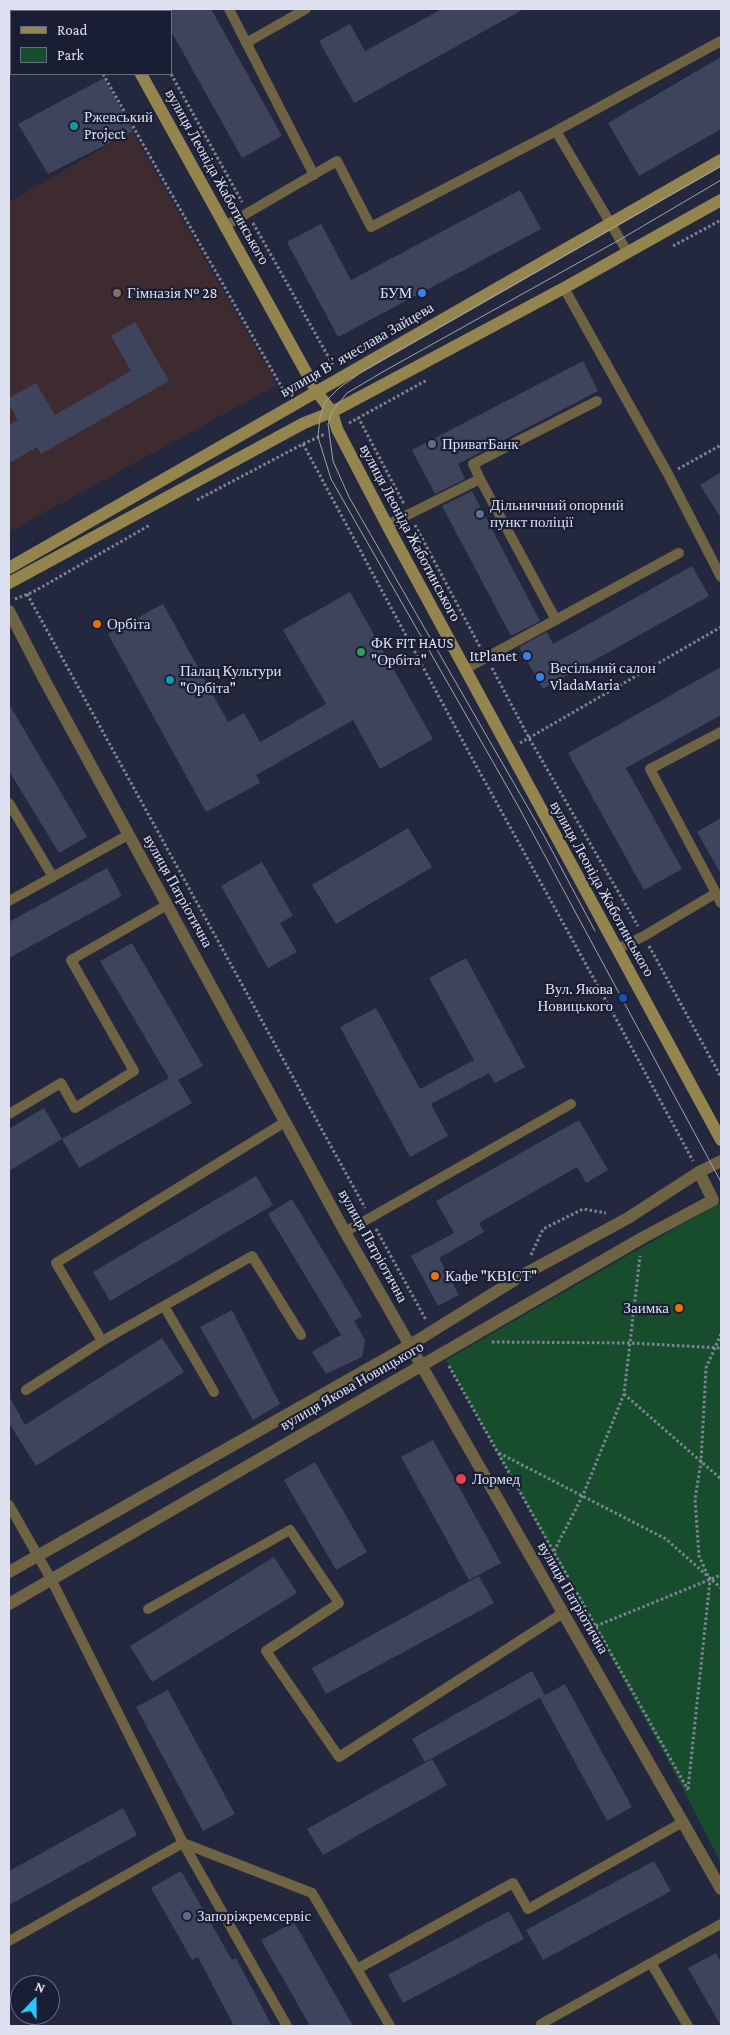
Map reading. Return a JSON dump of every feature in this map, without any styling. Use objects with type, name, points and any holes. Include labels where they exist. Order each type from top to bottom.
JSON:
[{"type":"main road","name":"вулиця Леоніда Жаботинського","points":[[142,75],[317,392],[332,412],[338,430],[387,525],[721,1140]]},
{"type":"main road","name":"вулиця Вʼячеслава Зайцева","points":[[9,568],[721,160]]},
{"type":"main road","points":[[9,583],[304,423],[332,412],[564,288],[721,200]]},
{"type":"street","name":"вулиця Патріотична","points":[[9,611],[128,835],[346,1232],[721,1889]]},
{"type":"street","name":"вулиця Якова Новицького","points":[[9,1572],[410,1345],[521,1276],[628,1218],[699,1172],[721,1161]]},
{"type":"street","name":"вулиця Якова Новицького","points":[[9,1604],[421,1365],[717,1197],[699,1172]]},
{"type":"lane","points":[[229,9],[314,175]]},
{"type":"lane","points":[[246,43],[306,9]]},
{"type":"lane","points":[[225,226],[337,161],[371,227],[556,131],[721,41]]},
{"type":"lane","points":[[556,131],[628,253]]},
{"type":"lane","points":[[564,288],[668,474],[721,575]]},
{"type":"lane","points":[[556,620],[473,464],[597,400]]},
{"type":"lane","points":[[387,525],[480,479]]},
{"type":"lane","points":[[465,669],[679,553]]},
{"type":"lane","points":[[721,732],[650,770],[721,903]]},
{"type":"lane","points":[[9,803],[53,877]]},
{"type":"lane","points":[[9,901],[128,835]]},
{"type":"lane","points":[[617,949],[644,936],[716,893]]},
{"type":"lane","points":[[9,1114],[61,1083],[75,1108],[134,1070],[71,960],[167,905]]},
{"type":"lane","points":[[346,1232],[571,1104]]},
{"type":"lane","points":[[102,1341],[56,1264],[285,1122]]},
{"type":"lane","points":[[26,1390],[102,1341],[252,1256],[301,1334]]},
{"type":"lane","points":[[164,1306],[214,1392]]},
{"type":"lane","points":[[9,1505],[51,1579],[183,1843],[287,2026]]},
{"type":"lane","points":[[148,1609],[290,1530],[339,1603],[266,1651],[339,1757],[563,1612]]},
{"type":"lane","points":[[357,1969],[513,1883],[528,1909],[683,1822]]},
{"type":"lane","points":[[9,1941],[183,1843]]},
{"type":"lane","points":[[183,1843],[312,1893],[390,2026]]},
{"type":"lane","points":[[543,2026],[541,2024],[721,1924]]},
{"type":"lane","points":[[651,1963],[688,2026]]},
{"type":"path","points":[[104,75],[284,393]]},
{"type":"path","points":[[358,418],[529,738],[644,936],[721,1077]]},
{"type":"path","points":[[303,444],[473,760],[611,1008],[699,1172]]},
{"type":"path","points":[[668,474],[721,445]]},
{"type":"path","points":[[27,594],[432,1331]]},
{"type":"path","points":[[508,750],[721,627]]},
{"type":"path","points":[[521,1276],[543,1229],[584,1209],[628,1218]]},
{"type":"path","points":[[554,1552],[583,1495],[624,1394],[642,1238]]},
{"type":"path","points":[[442,1353],[688,1790],[710,1580],[699,1556],[695,1499],[701,1462],[706,1368],[721,1334]]},
{"type":"path","points":[[492,1342],[631,1343],[721,1348]]},
{"type":"path","points":[[624,1394],[721,1479]]},
{"type":"path","points":[[498,1452],[666,1540],[721,1588]]},
{"type":"path","points":[[596,1626],[721,1575]]},
{"type":"shaded area","name":"Гімназія № 28","points":[[132,131],[277,385],[9,532],[9,202]]},
{"type":"green space","points":[[719,1203],[721,1207],[721,1863],[672,1768],[446,1360]]},
{"type":"building","points":[[211,9],[282,136],[242,158],[172,33],[171,10]]},
{"type":"building","points":[[442,9],[524,9],[354,103],[319,41],[350,24],[365,51]]},
{"type":"building","points":[[721,57],[721,129],[639,176],[608,123]]},
{"type":"building","name":"Ржевський Project","points":[[104,78],[133,131],[48,174],[18,124]]},
{"type":"building","points":[[520,190],[541,229],[338,337],[287,242],[321,224],[351,280]]},
{"type":"building","points":[[135,322],[169,381],[41,454],[37,447],[9,463],[9,425],[18,420],[9,404],[9,398],[36,383],[55,415],[131,371],[111,336]]},
{"type":"building","points":[[583,361],[598,391],[458,464],[465,479],[435,494],[412,450]]},
{"type":"building","points":[[721,472],[721,518],[700,485]]},
{"type":"building","points":[[472,491],[540,621],[511,636],[442,506]]},
{"type":"building","points":[[692,566],[709,596],[543,689],[519,647],[547,632],[553,644]]},
{"type":"building","points":[[350,592],[433,739],[380,769],[353,720],[256,775],[260,783],[206,812],[108,634],[163,604],[228,722],[244,713],[260,742],[326,704],[283,630]]},
{"type":"building","points":[[721,667],[721,715],[626,768],[682,869],[644,890],[568,753]]},
{"type":"building","points":[[9,704],[87,837],[59,853],[9,771]]},
{"type":"building","points":[[721,818],[721,874],[697,832]]},
{"type":"building","points":[[408,828],[432,867],[336,924],[312,885]]},
{"type":"building","points":[[262,862],[293,916],[280,923],[297,952],[268,968],[221,886]]},
{"type":"building","points":[[107,868],[122,896],[9,958],[9,922]]},
{"type":"building","points":[[132,943],[203,1066],[178,1080],[192,1103],[79,1168],[62,1139],[169,1078],[100,961]]},
{"type":"building","points":[[466,958],[525,1067],[495,1083],[489,1073],[431,1104],[448,1136],[410,1157],[340,1027],[376,1008],[420,1089],[474,1060],[429,978]]},
{"type":"building","points":[[44,1108],[62,1139],[9,1171],[9,1129]]},
{"type":"building","points":[[579,1120],[608,1170],[586,1183],[577,1167],[479,1223],[484,1232],[439,1258],[459,1295],[438,1306],[411,1256],[454,1233],[436,1201]]},
{"type":"building","points":[[256,1176],[273,1205],[110,1301],[93,1272]]},
{"type":"building","points":[[292,1199],[362,1316],[354,1321],[365,1340],[362,1357],[326,1374],[312,1352],[341,1335],[268,1214]]},
{"type":"building","points":[[232,1310],[280,1404],[253,1420],[200,1327]]},
{"type":"building","points":[[162,1338],[184,1372],[36,1466],[9,1423],[9,1396],[25,1425]]},
{"type":"building","points":[[433,1440],[501,1563],[469,1580],[401,1457]]},
{"type":"building","points":[[315,1462],[367,1552],[336,1570],[284,1480]]},
{"type":"building","points":[[274,1557],[297,1593],[152,1682],[130,1646]]},
{"type":"building","points":[[479,1576],[494,1603],[326,1694],[312,1668]]},
{"type":"building","points":[[532,1671],[545,1695],[425,1762],[412,1739]]},
{"type":"building","points":[[565,1684],[632,1807],[607,1821],[540,1698]]},
{"type":"building","points":[[168,1690],[235,1814],[203,1831],[136,1707]]},
{"type":"building","points":[[432,1759],[447,1785],[323,1855],[307,1829]]},
{"type":"building","points":[[123,1808],[137,1835],[9,1905],[9,1871]]},
{"type":"building","points":[[654,1861],[671,1891],[543,1960],[526,1930]]},
{"type":"building","points":[[181,1871],[232,1960],[236,1958],[272,2026],[234,2026],[198,1957],[192,1960],[151,1888]]},
{"type":"building","points":[[509,1911],[524,1939],[403,2003],[388,1975]]},
{"type":"building","points":[[294,1922],[353,2026],[310,2026],[261,1940]]},
{"type":"building","points":[[716,1953],[721,1963],[721,2026],[688,1968]]},
{"type":"tram line","points":[[721,166],[363,371],[339,388],[325,402],[320,417],[318,437],[331,479],[517,804],[721,1182]]},
{"type":"tram line","points":[[595,931],[542,832],[349,497],[333,461],[328,424],[332,412],[347,393],[621,239],[721,180]]},
{"type":"place","name":"Ржевський Project","points":[[74,126]]},
{"type":"place","name":"Гімназія № 28","points":[[117,293]]},
{"type":"place","name":"БУМ","points":[[422,293]]},
{"type":"place","name":"ПриватБанк","points":[[432,444]]},
{"type":"place","name":"Дільничний опорний пункт поліції","points":[[480,514]]},
{"type":"place","name":"Орбіта","points":[[97,624]]},
{"type":"place","name":"ФК FIT HAUS \"Орбіта\"","points":[[361,652]]},
{"type":"place","name":"ItPlanet","points":[[527,656]]},
{"type":"place","name":"Весільний салон VladaMaria","points":[[540,677]]},
{"type":"place","name":"Палац Культури \"Орбіта\"","points":[[170,680]]},
{"type":"place","name":"Вул. Якова Новицького","points":[[623,998]]},
{"type":"place","name":"Кафе \"КВІСТ\"","points":[[435,1276]]},
{"type":"place","name":"Заимка","points":[[679,1308]]},
{"type":"place","name":"Лормед","points":[[461,1479]]},
{"type":"place","name":"Запоріжремсервіс","points":[[187,1916]]}]
